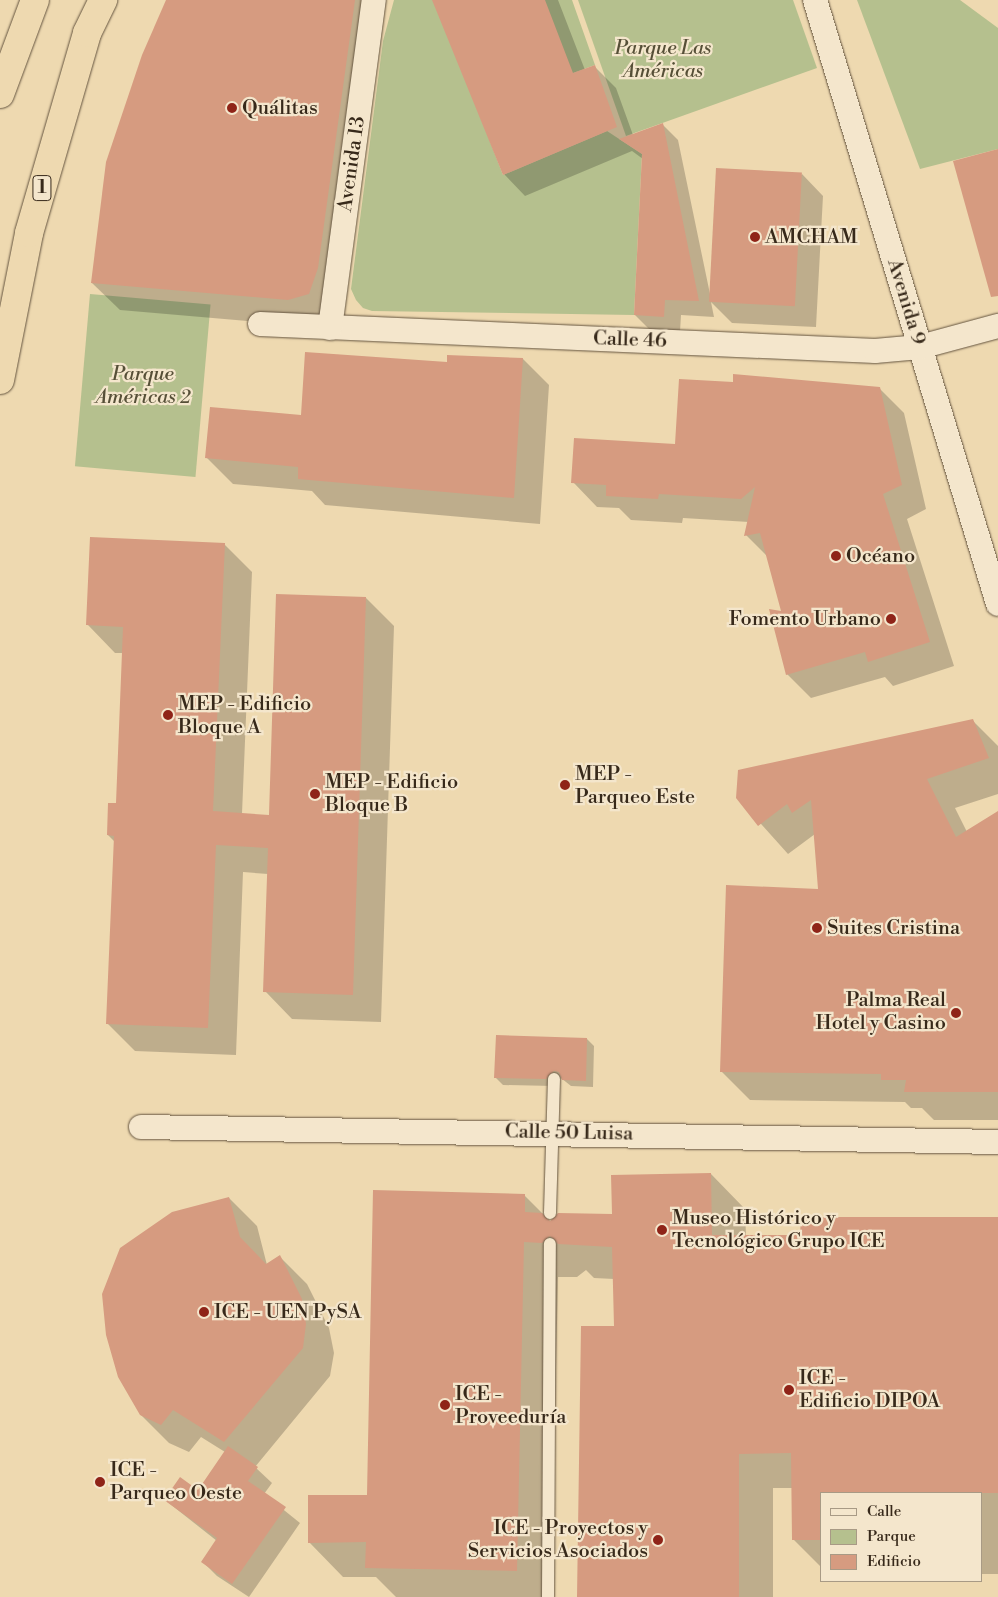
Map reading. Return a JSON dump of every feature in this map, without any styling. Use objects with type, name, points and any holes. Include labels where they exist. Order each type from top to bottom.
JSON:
[{"type":"highway","points":[[0,94],[35,0]]},
{"type":"highway","name":"1","points":[[0,380],[29,233],[87,33],[103,0]]},
{"type":"street","name":"Avenida 13","points":[[330,328],[374,0]]},
{"type":"street","name":"Avenida 9","points":[[815,0],[998,604]]},
{"type":"street","name":"Calle 46","points":[[260,324],[875,351],[920,347],[998,326]]},
{"type":"street","name":"Calle 50 Luisa","points":[[141,1127],[552,1132],[998,1142]]},
{"type":"lane","points":[[550,1213],[554,1079]]},
{"type":"lane","points":[[548,1597],[550,1244]]},
{"type":"green space","points":[[394,0],[572,0],[595,65],[477,108],[503,175],[607,131],[642,154],[634,315],[372,311],[363,308],[356,300],[351,289],[383,41]]},
{"type":"green space","name":"Parque Las Américas","points":[[578,0],[793,0],[817,68],[626,136]]},
{"type":"green space","points":[[857,0],[960,0],[998,28],[998,149],[920,169]]},
{"type":"green space","name":"Parque Américas 2","points":[[90,294],[211,305],[195,477],[75,466]]},
{"type":"building","name":"Quálitas","points":[[166,0],[355,0],[318,268],[309,294],[288,300],[91,283],[106,162],[142,55]]},
{"type":"building","points":[[432,0],[545,0],[573,73],[595,65],[617,127],[503,175]]},
{"type":"building","points":[[663,123],[699,301],[665,300],[664,317],[634,315],[642,154],[619,139]]},
{"type":"building","points":[[998,149],[998,296],[991,297],[953,161]]},
{"type":"building","name":"AMCHAM","points":[[716,168],[802,173],[795,306],[709,302]]},
{"type":"building","points":[[305,352],[447,362],[447,355],[523,358],[514,498],[298,479],[298,467],[205,458],[210,407],[301,415]]},
{"type":"building","points":[[733,374],[880,387],[902,485],[883,494],[930,642],[868,662],[865,652],[786,675],[769,609],[781,611],[760,533],[744,536],[755,487],[741,499],[659,494],[658,499],[606,496],[606,485],[571,483],[574,438],[675,444],[679,379],[733,382]]},
{"type":"building","points":[[90,537],[225,543],[213,811],[269,815],[276,594],[366,597],[353,995],[263,992],[268,848],[216,845],[208,1028],[106,1024],[114,836],[107,835],[108,803],[116,803],[123,627],[86,625]]},
{"type":"building","points":[[973,719],[989,758],[927,779],[956,837],[998,811],[998,1092],[904,1092],[906,1080],[881,1080],[881,1074],[720,1072],[726,885],[818,889],[811,800],[792,813],[787,804],[758,826],[736,798],[738,770]]},
{"type":"building","points":[[496,1035],[587,1038],[586,1081],[562,1080],[559,1072],[554,1071],[546,1079],[494,1078]]},
{"type":"building","points":[[711,1173],[712,1235],[800,1235],[801,1217],[998,1217],[998,1493],[820,1492],[820,1540],[792,1540],[791,1453],[739,1454],[739,1597],[577,1597],[581,1326],[614,1326],[612,1247],[558,1244],[550,1236],[542,1243],[524,1242],[517,1571],[365,1568],[366,1542],[308,1543],[308,1495],[367,1495],[373,1190],[525,1194],[525,1212],[542,1213],[550,1221],[558,1213],[612,1214],[611,1175]]},
{"type":"building","name":"ICE - UEN PySA","points":[[229,1197],[240,1237],[266,1264],[280,1255],[302,1299],[306,1324],[303,1348],[224,1442],[173,1410],[161,1425],[140,1415],[118,1377],[106,1335],[102,1294],[120,1248],[172,1212]]},
{"type":"building","points":[[228,1446],[258,1467],[248,1481],[286,1507],[232,1584],[201,1562],[217,1538],[164,1500],[180,1477],[198,1490]]},
{"type":"place","name":"Quálitas","points":[[232,108]]},
{"type":"place","name":"AMCHAM","points":[[755,237]]},
{"type":"place","name":"Océano","points":[[836,556]]},
{"type":"place","name":"Fomento Urbano","points":[[891,619]]},
{"type":"place","name":"MEP - Edificio Bloque A","points":[[168,715]]},
{"type":"place","name":"MEP - Parqueo Este","points":[[565,785]]},
{"type":"place","name":"MEP - Edificio Bloque B","points":[[315,794]]},
{"type":"place","name":"Suites Cristina","points":[[817,928]]},
{"type":"place","name":"Palma Real Hotel y Casino","points":[[956,1013]]},
{"type":"place","name":"Museo Histórico y Tecnológico Grupo ICE","points":[[662,1230]]},
{"type":"place","name":"ICE - UEN PySA","points":[[204,1312]]},
{"type":"place","name":"ICE - Edificio DIPOA","points":[[789,1390]]},
{"type":"place","name":"ICE - Proveeduría","points":[[445,1405]]},
{"type":"place","name":"ICE - Parqueo Oeste","points":[[100,1482]]},
{"type":"place","name":"ICE - Proyectos y Servicios Asociados","points":[[658,1540]]}]
